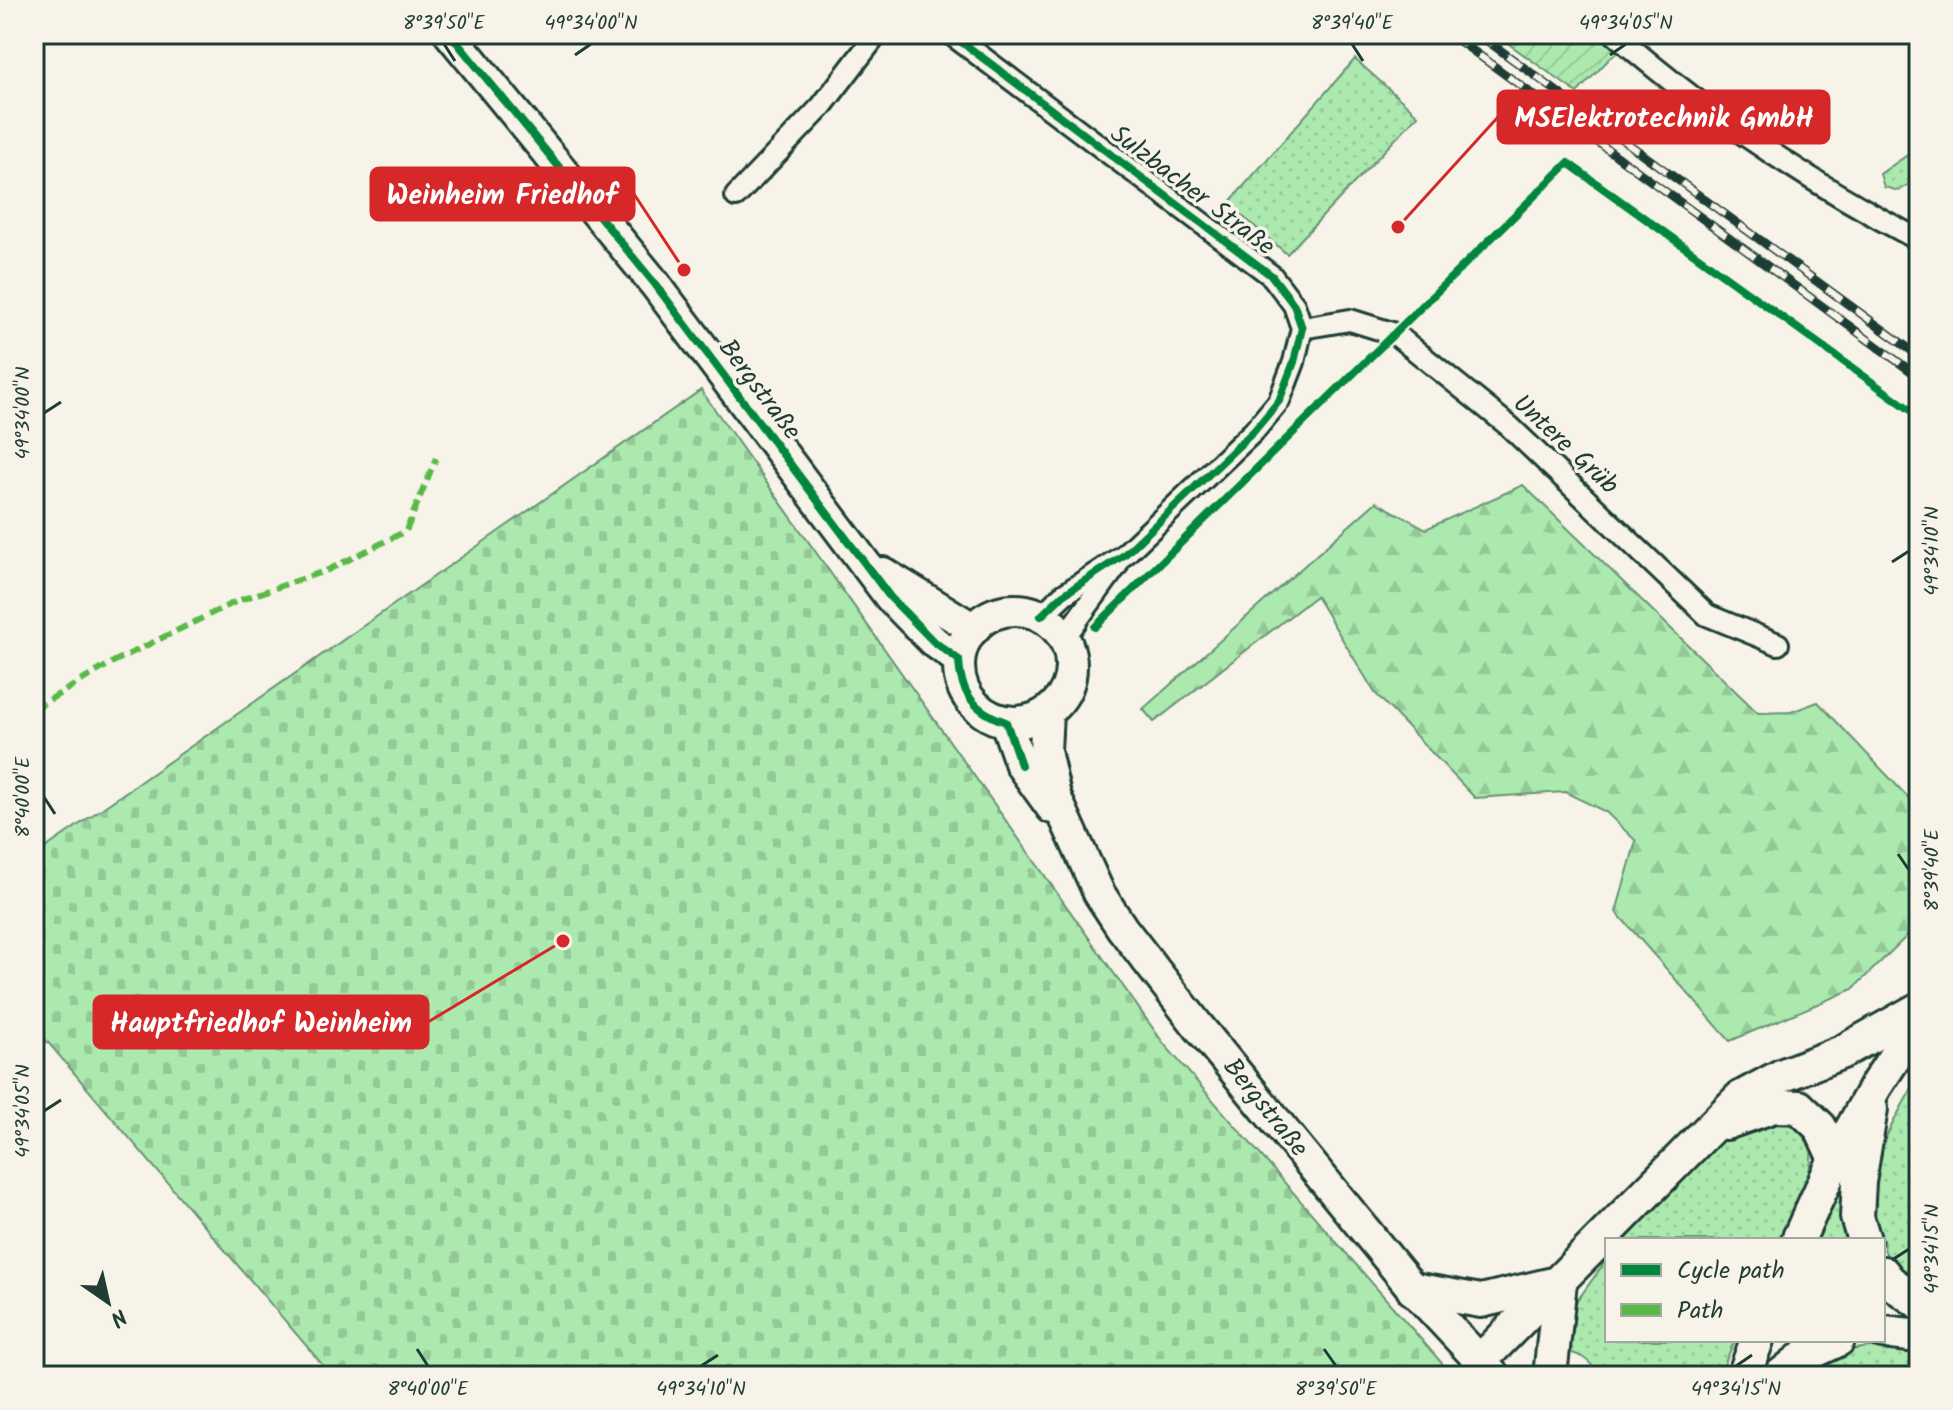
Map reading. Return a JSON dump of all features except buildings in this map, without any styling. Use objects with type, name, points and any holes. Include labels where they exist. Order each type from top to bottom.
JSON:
[{"type":"main road","name":"Bergstraße","points":[[450,34],[655,284],[855,553],[912,620],[959,660]]},
{"type":"main road","name":"Bergstraße","points":[[855,553],[974,629]]},
{"type":"main road","points":[[1010,610],[1041,616],[1054,625],[1070,653],[1070,677],[1059,701],[1047,712],[1029,721],[1006,722],[989,716],[975,706],[965,693],[959,660],[964,642],[974,629],[993,614],[1010,610]]},
{"type":"main road","name":"Bergstraße","points":[[1047,712],[1046,758],[1055,796],[1099,893],[1122,928],[1413,1289],[1487,1369]]},
{"type":"main road","name":"Bergstraße","points":[[1006,722],[1021,765],[1074,839]]},
{"type":"main road","points":[[1487,1369],[1560,1282],[1712,1129],[1722,1115],[1749,1093],[1851,1048],[1919,1009]]},
{"type":"main road","points":[[1799,1238],[1835,1159],[1875,1087],[1919,1020]]},
{"type":"main road","points":[[1863,1238],[1857,1217],[1859,1182],[1875,1087]]},
{"type":"main road","points":[[1712,1129],[1774,1106],[1799,1107],[1820,1127],[1835,1159]]},
{"type":"main road","points":[[1885,1276],[1919,1302]]},
{"type":"main road","points":[[1413,1289],[1481,1301],[1560,1282]]},
{"type":"main road","points":[[1550,1376],[1560,1282]]},
{"type":"main road","points":[[1885,1332],[1919,1336]]},
{"type":"main road","points":[[1744,1376],[1756,1342]]},
{"type":"main road","points":[[1780,1376],[1806,1355],[1834,1342]]},
{"type":"street","points":[[736,196],[821,107],[877,34]]},
{"type":"street","name":"Sulzbacher Straße","points":[[951,34],[1272,276],[1294,305],[1302,328]]},
{"type":"street","points":[[1615,34],[1690,97],[1757,143],[1919,240]]},
{"type":"street","name":"Untere Grüb","points":[[1302,328],[1350,320],[1395,334],[1509,426],[1707,615],[1778,644]]},
{"type":"street","points":[[1041,616],[1063,595],[1124,555],[1254,431],[1279,401],[1294,362],[1302,328]]},
{"type":"street","points":[[1064,638],[1124,555]]},
{"type":"green space","points":[[1495,34],[1644,34],[1611,57],[1577,93]]},
{"type":"green space","points":[[1355,59],[1418,115],[1287,254],[1228,204]]},
{"type":"green space","points":[[1919,147],[1919,177],[1899,191],[1884,187],[1880,174]]},
{"type":"green space","points":[[701,390],[1164,1044],[1453,1376],[332,1376],[34,1026],[34,856]]},
{"type":"green space","points":[[1523,485],[1758,713],[1791,712],[1818,702],[1919,809],[1919,924],[1853,989],[1730,1041],[1616,912],[1636,841],[1606,812],[1565,792],[1475,798],[1375,693],[1316,596],[1154,722],[1143,709],[1376,502],[1426,529]]},
{"type":"green space","points":[[1919,1076],[1919,1167],[1913,1194],[1919,1214],[1919,1289],[1890,1261],[1885,1250],[1885,1238],[1875,1238],[1870,1217],[1869,1188],[1894,1120]]},
{"type":"green space","points":[[1785,1116],[1801,1126],[1809,1138],[1810,1167],[1806,1183],[1781,1238],[1627,1238],[1725,1136]]},
{"type":"green space","points":[[1856,1150],[1852,1238],[1815,1238]]},
{"type":"green space","points":[[1605,1262],[1605,1342],[1734,1342],[1719,1376],[1599,1376],[1583,1358],[1560,1350],[1572,1308]]},
{"type":"green space","points":[[1900,1345],[1919,1350],[1919,1376],[1802,1376],[1836,1354]]},
{"type":"railway","points":[[1450,34],[1919,377]]},
{"type":"railway","points":[[1478,34],[1919,356]]},
{"type":"marked path","points":[[34,709],[113,662],[237,601],[328,570],[406,531],[436,458]]},
{"type":"marked path","points":[[34,1233],[42,1238]]},
{"type":"cycle path","points":[[450,34],[655,284],[890,597],[933,641],[959,660],[962,682],[971,700],[986,713],[1006,722],[1021,765]]},
{"type":"cycle path","points":[[951,34],[1272,276],[1294,305],[1302,328],[1294,362],[1279,401],[1254,431],[1124,555],[1063,595],[1041,616]]},
{"type":"cycle path","points":[[1095,627],[1568,163],[1919,416]]},
{"type":"place","name":"MSElektrotechnik GmbH","points":[[1398,227]]},
{"type":"place","name":"Weinheim Friedhof","points":[[684,270]]},
{"type":"place","name":"Hauptfriedhof Weinheim","points":[[563,941]]}]
